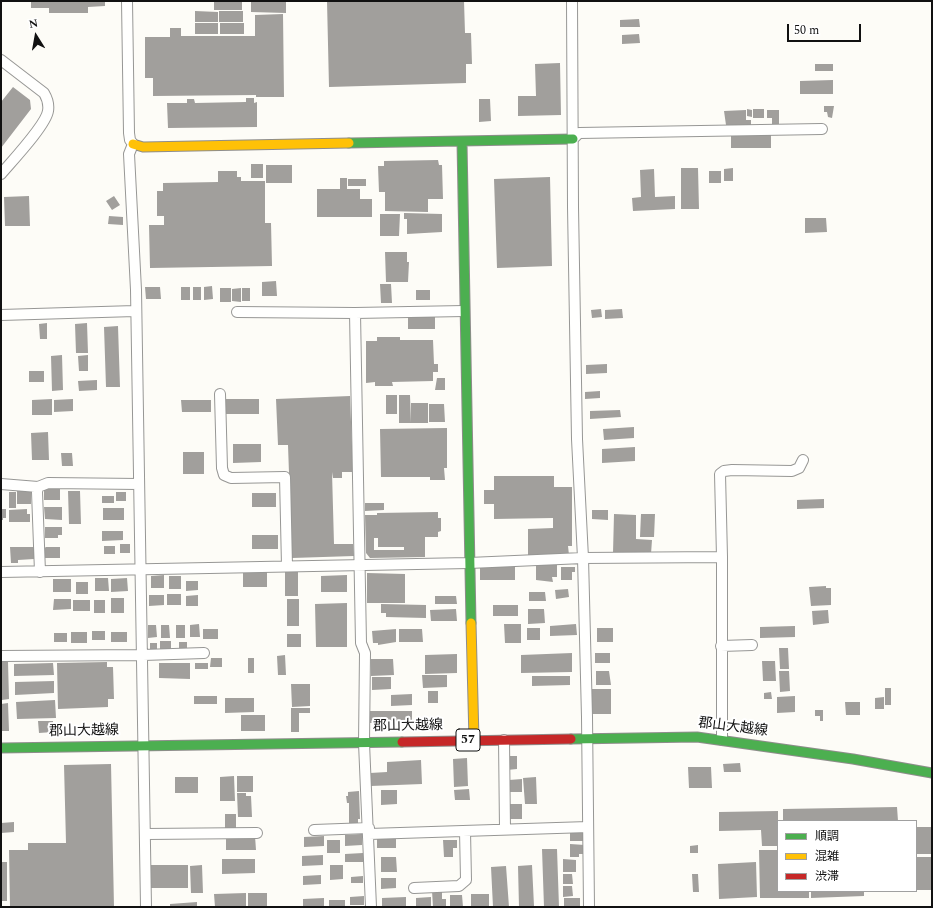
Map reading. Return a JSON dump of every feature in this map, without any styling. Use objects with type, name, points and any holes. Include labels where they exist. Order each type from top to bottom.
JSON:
[{"type":"street","points":[[127,1],[129,133],[130,140],[133,144],[143,147],[462,142],[573,139],[579,133],[822,129]]},
{"type":"street","points":[[572,1],[577,439],[583,558],[589,907]]},
{"type":"street","points":[[1,60],[44,93],[49,110],[43,122],[1,174]]},
{"type":"street","points":[[462,142],[469,563],[474,740]]},
{"type":"street","points":[[133,144],[129,154],[135,311],[143,656],[146,907]]},
{"type":"street","points":[[1,315],[135,311]]},
{"type":"street","points":[[237,312],[355,313],[464,311]]},
{"type":"street","points":[[355,313],[361,643],[365,653],[364,743],[369,831],[371,907]]},
{"type":"street","points":[[220,394],[224,475],[231,478],[286,477],[288,566]]},
{"type":"street","points":[[722,740],[722,556],[720,474],[724,471],[732,470],[792,471],[799,468],[803,460]]},
{"type":"street","points":[[1,484],[38,487],[48,484],[139,484]]},
{"type":"street","points":[[38,487],[36,492],[40,572]]},
{"type":"street","points":[[1,572],[469,563],[583,558],[722,556]]},
{"type":"street","points":[[721,646],[752,645]]},
{"type":"street","points":[[1,656],[143,656],[204,653]]},
{"type":"street","name":"郡山大越線","points":[[1,748],[697,737],[853,759],[932,773]]},
{"type":"street","points":[[504,740],[505,829]]},
{"type":"street","points":[[314,830],[465,831],[588,827]]},
{"type":"street","points":[[414,888],[459,886],[466,880],[465,831]]},
{"type":"street","points":[[146,834],[257,833]]},
{"type":"building","points":[[31,1],[105,1],[105,6],[88,7],[88,13],[49,13],[49,8],[31,8]]},
{"type":"building","points":[[214,1],[242,1],[242,10],[214,10]]},
{"type":"building","points":[[251,1],[286,1],[286,13],[251,12]]},
{"type":"building","points":[[327,1],[464,1],[465,33],[471,33],[472,64],[466,64],[466,83],[329,87]]},
{"type":"building","points":[[195,11],[218,12],[218,22],[195,22]]},
{"type":"building","points":[[219,11],[243,11],[243,22],[219,22]]},
{"type":"building","points":[[283,14],[284,97],[256,97],[256,95],[153,96],[153,78],[145,78],[145,37],[170,37],[170,28],[181,28],[181,36],[255,36],[255,15]]},
{"type":"building","points":[[639,19],[640,27],[620,27],[620,20]]},
{"type":"building","points":[[195,23],[218,23],[218,34],[195,34]]},
{"type":"building","points":[[220,23],[244,23],[244,34],[220,34]]},
{"type":"building","points":[[639,34],[640,43],[622,44],[622,35]]},
{"type":"building","points":[[560,63],[561,115],[518,116],[518,96],[536,96],[535,64]]},
{"type":"building","points":[[815,64],[833,64],[833,71],[815,71]]},
{"type":"building","points":[[833,80],[833,94],[800,94],[800,81]]},
{"type":"building","points":[[13,87],[30,100],[31,109],[1,148],[1,102]]},
{"type":"building","points":[[246,98],[254,98],[254,103],[257,102],[257,127],[168,128],[167,103],[187,103],[187,99],[194,99],[195,103],[246,102]]},
{"type":"building","points":[[479,99],[490,99],[491,121],[479,122]]},
{"type":"building","points":[[824,106],[834,106],[832,118],[828,117],[827,112],[824,112]]},
{"type":"building","points":[[747,109],[752,110],[752,117],[747,116]]},
{"type":"building","points":[[753,109],[764,109],[764,118],[753,118]]},
{"type":"building","points":[[746,110],[746,120],[751,120],[751,125],[726,125],[724,111]]},
{"type":"building","points":[[767,110],[779,110],[779,124],[772,124],[772,118],[767,118]]},
{"type":"building","points":[[731,135],[771,135],[771,148],[731,148]]},
{"type":"building","points":[[438,160],[439,165],[442,165],[443,199],[428,199],[428,212],[385,211],[385,192],[379,192],[378,166],[384,166],[384,161]]},
{"type":"building","points":[[251,164],[263,164],[263,178],[251,178]]},
{"type":"building","points":[[266,165],[292,165],[292,183],[266,183]]},
{"type":"building","points":[[681,168],[698,168],[699,209],[681,209]]},
{"type":"building","points":[[733,168],[733,181],[724,181],[724,169]]},
{"type":"building","points":[[654,169],[655,197],[675,196],[675,209],[633,211],[632,198],[641,197],[640,170]]},
{"type":"building","points":[[218,171],[237,171],[237,177],[241,177],[241,181],[265,181],[265,223],[271,223],[272,266],[150,268],[149,225],[164,225],[164,216],[157,216],[157,191],[163,191],[163,183],[218,182]]},
{"type":"building","points":[[709,171],[721,171],[721,183],[709,183]]},
{"type":"building","points":[[550,177],[552,266],[497,268],[494,179]]},
{"type":"building","points":[[340,178],[347,178],[347,189],[360,189],[360,199],[372,199],[372,217],[317,217],[317,189],[340,189]]},
{"type":"building","points":[[348,179],[366,179],[366,186],[348,186]]},
{"type":"building","points":[[29,196],[30,226],[5,226],[4,197]]},
{"type":"building","points":[[114,196],[120,205],[112,210],[106,201]]},
{"type":"building","points":[[404,213],[442,214],[442,232],[407,234],[407,219],[404,219]]},
{"type":"building","points":[[380,214],[400,214],[399,236],[380,236]]},
{"type":"building","points":[[109,216],[123,217],[123,225],[108,224]]},
{"type":"building","points":[[805,218],[826,218],[827,232],[805,233]]},
{"type":"building","points":[[385,252],[407,252],[407,262],[409,262],[408,282],[386,282]]},
{"type":"building","points":[[276,281],[277,296],[262,296],[262,282]]},
{"type":"building","points":[[380,284],[391,284],[392,303],[381,303]]},
{"type":"building","points":[[212,286],[213,299],[204,300],[204,287]]},
{"type":"building","points":[[145,287],[160,287],[161,299],[146,299]]},
{"type":"building","points":[[181,287],[190,287],[190,300],[181,300]]},
{"type":"building","points":[[193,287],[201,287],[201,300],[193,300]]},
{"type":"building","points":[[220,288],[231,288],[231,302],[220,302]]},
{"type":"building","points":[[241,288],[241,302],[232,301],[232,289]]},
{"type":"building","points":[[242,288],[250,288],[250,301],[242,301]]},
{"type":"building","points":[[416,290],[430,290],[430,300],[416,300]]},
{"type":"building","points":[[601,309],[602,317],[592,318],[591,310]]},
{"type":"building","points":[[622,309],[623,318],[605,319],[605,310]]},
{"type":"building","points":[[408,314],[435,314],[435,329],[408,329]]},
{"type":"building","points":[[47,323],[47,339],[40,339],[39,324]]},
{"type":"building","points":[[87,323],[88,353],[76,353],[75,324]]},
{"type":"building","points":[[118,326],[120,387],[106,387],[104,327]]},
{"type":"building","points":[[377,337],[400,337],[400,340],[433,340],[434,364],[438,364],[438,372],[433,372],[433,381],[392,382],[393,386],[375,386],[375,382],[366,383],[366,341],[377,341]]},
{"type":"building","points":[[62,355],[63,390],[52,391],[51,356]]},
{"type":"building","points":[[88,355],[88,371],[79,371],[78,356]]},
{"type":"building","points":[[607,364],[607,373],[586,374],[586,365]]},
{"type":"building","points":[[29,371],[44,371],[44,382],[29,382]]},
{"type":"building","points":[[437,378],[445,378],[445,390],[435,390]]},
{"type":"building","points":[[97,380],[97,390],[79,391],[78,381]]},
{"type":"building","points":[[600,391],[600,398],[585,399],[585,392]]},
{"type":"building","points":[[386,395],[397,395],[397,414],[386,414]]},
{"type":"building","points":[[399,395],[410,395],[411,423],[399,423]]},
{"type":"building","points":[[350,396],[353,472],[342,472],[342,478],[333,478],[332,472],[334,544],[353,544],[354,556],[292,558],[288,445],[278,445],[276,399]]},
{"type":"building","points":[[52,399],[52,415],[32,415],[32,400]]},
{"type":"building","points":[[73,399],[73,411],[54,412],[54,400]]},
{"type":"building","points":[[226,399],[259,399],[259,414],[226,414]]},
{"type":"building","points":[[181,400],[211,400],[211,412],[182,412]]},
{"type":"building","points":[[411,403],[428,403],[428,423],[411,423]]},
{"type":"building","points":[[429,404],[444,404],[445,422],[429,422]]},
{"type":"building","points":[[620,410],[621,417],[590,419],[590,411]]},
{"type":"building","points":[[634,427],[634,438],[604,440],[603,429]]},
{"type":"building","points":[[447,428],[447,468],[444,468],[445,480],[430,480],[430,477],[381,477],[380,429]]},
{"type":"building","points":[[48,432],[49,460],[32,460],[31,433]]},
{"type":"building","points":[[233,444],[261,444],[261,462],[233,463]]},
{"type":"building","points":[[635,447],[635,461],[602,463],[602,449]]},
{"type":"building","points":[[183,452],[204,452],[204,474],[183,474]]},
{"type":"building","points":[[61,453],[72,453],[73,466],[62,466]]},
{"type":"building","points":[[494,476],[554,476],[554,487],[572,487],[572,546],[568,546],[569,555],[528,556],[528,529],[553,528],[553,518],[494,519],[494,504],[484,504],[484,490],[494,490]]},
{"type":"building","points":[[44,489],[60,489],[60,500],[44,500]]},
{"type":"building","points":[[31,490],[31,504],[17,504],[17,491]]},
{"type":"building","points":[[68,491],[80,491],[81,524],[69,524]]},
{"type":"building","points":[[9,492],[16,492],[16,508],[9,508]]},
{"type":"building","points":[[116,492],[126,492],[126,501],[116,501]]},
{"type":"building","points":[[252,493],[276,493],[276,507],[252,507]]},
{"type":"building","points":[[102,496],[114,496],[114,503],[102,503]]},
{"type":"building","points":[[824,499],[824,508],[797,509],[797,500]]},
{"type":"building","points":[[365,503],[384,503],[384,510],[365,511]]},
{"type":"building","points":[[44,507],[62,507],[62,520],[45,519]]},
{"type":"building","points":[[103,508],[124,508],[124,520],[103,520]]},
{"type":"building","points":[[1,509],[6,509],[6,518],[3,518],[3,520],[1,520]]},
{"type":"building","points":[[27,509],[27,514],[30,514],[30,522],[9,522],[9,510]]},
{"type":"building","points":[[592,510],[608,510],[608,520],[592,519]]},
{"type":"building","points":[[438,512],[438,518],[441,518],[441,531],[438,532],[438,537],[425,537],[425,557],[370,558],[366,553],[365,515],[377,515],[377,513]],"holes":[[[374,538],[378,538],[378,547],[404,547],[404,550],[374,550]]]},
{"type":"building","points":[[614,514],[636,515],[636,539],[652,540],[651,554],[613,553]]},
{"type":"building","points":[[641,514],[655,514],[654,537],[640,537]]},
{"type":"building","points":[[45,527],[62,527],[62,535],[58,535],[58,538],[45,538]]},
{"type":"building","points":[[102,531],[123,531],[123,540],[102,541]]},
{"type":"building","points":[[252,535],[278,535],[278,549],[252,549]]},
{"type":"building","points":[[120,544],[130,544],[130,553],[120,553]]},
{"type":"building","points":[[104,546],[115,546],[115,554],[104,554]]},
{"type":"building","points":[[10,547],[34,547],[34,559],[18,560],[18,563],[11,563]]},
{"type":"building","points":[[46,547],[60,547],[60,558],[43,558],[43,549]]},
{"type":"building","points":[[557,564],[557,577],[552,577],[553,582],[536,580],[536,565]]},
{"type":"building","points":[[480,566],[515,566],[515,580],[480,580]]},
{"type":"building","points":[[561,567],[575,567],[575,572],[572,572],[572,580],[561,580]]},
{"type":"building","points":[[243,572],[267,572],[267,587],[243,587]]},
{"type":"building","points":[[285,572],[298,572],[298,596],[285,596]]},
{"type":"building","points":[[367,573],[405,574],[405,603],[367,603]]},
{"type":"building","points":[[164,575],[164,588],[151,588],[151,576]]},
{"type":"building","points":[[347,575],[347,592],[321,592],[321,576]]},
{"type":"building","points":[[169,576],[181,576],[181,589],[169,589]]},
{"type":"building","points":[[95,578],[108,578],[109,591],[95,591]]},
{"type":"building","points":[[127,578],[128,591],[111,592],[111,579]]},
{"type":"building","points":[[53,579],[71,579],[71,592],[53,592]]},
{"type":"building","points":[[186,581],[198,581],[198,590],[186,591]]},
{"type":"building","points":[[76,582],[88,582],[88,594],[76,594]]},
{"type":"building","points":[[826,586],[826,588],[831,588],[831,605],[811,606],[809,587]]},
{"type":"building","points":[[568,589],[569,597],[556,599],[555,590]]},
{"type":"building","points":[[529,592],[545,592],[546,601],[529,601]]},
{"type":"building","points":[[167,594],[181,594],[181,605],[167,605]]},
{"type":"building","points":[[149,595],[164,595],[164,605],[149,606]]},
{"type":"building","points":[[198,595],[198,606],[186,606],[186,596]]},
{"type":"building","points":[[435,596],[456,596],[457,604],[435,604]]},
{"type":"building","points":[[111,598],[124,598],[124,613],[111,613]]},
{"type":"building","points":[[54,599],[71,599],[71,609],[53,610]]},
{"type":"building","points":[[287,599],[299,599],[299,626],[287,626]]},
{"type":"building","points":[[73,600],[90,600],[90,611],[73,611]]},
{"type":"building","points":[[94,600],[105,600],[105,613],[94,613]]},
{"type":"building","points":[[347,603],[347,647],[316,647],[315,604]]},
{"type":"building","points":[[381,604],[426,605],[426,618],[386,617],[386,613],[381,613]]},
{"type":"building","points":[[493,605],[518,605],[518,616],[493,616]]},
{"type":"building","points":[[456,609],[457,621],[431,621],[430,610]]},
{"type":"building","points":[[528,609],[544,609],[545,623],[528,624]]},
{"type":"building","points":[[828,610],[829,623],[813,625],[812,611]]},
{"type":"building","points":[[199,624],[200,637],[190,637],[190,625]]},
{"type":"building","points":[[504,624],[521,624],[521,643],[505,643]]},
{"type":"building","points":[[576,624],[577,635],[550,636],[550,626]]},
{"type":"building","points":[[148,625],[156,625],[157,637],[148,638]]},
{"type":"building","points":[[161,625],[169,625],[170,638],[161,638]]},
{"type":"building","points":[[176,625],[185,625],[185,638],[176,638]]},
{"type":"building","points":[[795,626],[795,637],[760,638],[760,627]]},
{"type":"building","points":[[527,628],[540,628],[540,640],[527,640]]},
{"type":"building","points":[[597,628],[613,628],[613,642],[597,642]]},
{"type":"building","points":[[203,629],[218,629],[218,639],[203,639]]},
{"type":"building","points":[[396,629],[396,642],[378,645],[378,643],[373,643],[372,631]]},
{"type":"building","points":[[399,629],[422,629],[423,642],[399,642]]},
{"type":"building","points":[[92,631],[105,631],[105,640],[92,640]]},
{"type":"building","points":[[71,632],[87,632],[87,643],[71,643]]},
{"type":"building","points":[[111,632],[127,632],[127,642],[111,642]]},
{"type":"building","points":[[54,633],[67,633],[67,642],[54,642]]},
{"type":"building","points":[[287,634],[301,634],[301,647],[287,647]]},
{"type":"building","points":[[160,641],[171,641],[171,649],[160,649]]},
{"type":"building","points":[[179,642],[187,642],[187,648],[179,648]]},
{"type":"building","points":[[150,643],[157,643],[157,650],[150,650]]},
{"type":"building","points":[[779,648],[788,648],[789,669],[780,669]]},
{"type":"building","points":[[572,653],[572,672],[521,673],[521,655]]},
{"type":"building","points":[[595,653],[610,653],[610,663],[595,663]]},
{"type":"building","points":[[457,654],[457,673],[425,674],[425,655]]},
{"type":"building","points":[[285,655],[286,675],[278,675],[277,656]]},
{"type":"building","points":[[211,658],[222,658],[222,667],[210,667]]},
{"type":"building","points":[[248,658],[254,658],[254,673],[248,673]]},
{"type":"building","points":[[371,659],[393,659],[394,675],[371,676]]},
{"type":"building","points":[[762,661],[775,661],[776,681],[763,681]]},
{"type":"building","points":[[1,662],[8,662],[9,699],[2,700]]},
{"type":"building","points":[[107,662],[107,667],[113,667],[114,699],[108,699],[108,707],[58,709],[57,663]]},
{"type":"building","points":[[53,663],[54,675],[14,676],[14,664]]},
{"type":"building","points":[[159,663],[190,663],[190,679],[159,678]]},
{"type":"building","points":[[195,663],[208,663],[208,669],[195,669]]},
{"type":"building","points":[[596,671],[609,671],[611,685],[596,685]]},
{"type":"building","points":[[779,671],[789,671],[790,691],[780,692]]},
{"type":"building","points":[[422,675],[447,675],[447,687],[423,688]]},
{"type":"building","points":[[532,676],[570,676],[570,685],[532,686]]},
{"type":"building","points":[[372,677],[391,677],[391,689],[372,690]]},
{"type":"building","points":[[54,681],[54,693],[15,695],[15,682]]},
{"type":"building","points":[[291,684],[310,684],[310,706],[292,707]]},
{"type":"building","points":[[885,688],[891,688],[891,705],[885,705]]},
{"type":"building","points":[[592,689],[611,689],[611,714],[592,714]]},
{"type":"building","points":[[428,691],[438,691],[438,703],[428,703]]},
{"type":"building","points":[[771,692],[772,699],[764,699],[764,693]]},
{"type":"building","points":[[412,694],[412,705],[391,706],[391,695]]},
{"type":"building","points":[[194,696],[217,696],[217,704],[194,704]]},
{"type":"building","points":[[795,696],[795,712],[777,713],[777,697]]},
{"type":"building","points":[[884,697],[884,709],[875,709],[875,698]]},
{"type":"building","points":[[225,698],[254,698],[254,712],[225,713]]},
{"type":"building","points":[[55,700],[56,718],[17,719],[16,702]]},
{"type":"building","points":[[845,702],[860,702],[860,715],[846,715]]},
{"type":"building","points":[[8,703],[9,731],[1,731],[1,704]]},
{"type":"building","points":[[291,708],[310,708],[310,713],[299,713],[299,732],[291,732]]},
{"type":"building","points":[[815,710],[823,710],[823,721],[820,721],[820,716],[815,716]]},
{"type":"building","points":[[369,711],[412,711],[412,720],[407,720],[407,723],[369,723]]},
{"type":"building","points":[[241,715],[265,715],[265,731],[241,731]]},
{"type":"building","points":[[38,721],[53,721],[53,732],[39,733]]},
{"type":"building","points":[[507,756],[517,756],[517,769],[507,770]]},
{"type":"building","points":[[467,758],[468,786],[454,787],[453,759]]},
{"type":"building","points":[[421,760],[422,784],[371,786],[370,773],[387,772],[387,762]]},
{"type":"building","points":[[740,763],[741,772],[724,772],[723,764]]},
{"type":"building","points":[[111,764],[114,907],[10,907],[9,850],[28,850],[28,843],[66,843],[64,765]]},
{"type":"building","points":[[688,767],[711,767],[712,788],[689,788]]},
{"type":"building","points":[[234,776],[235,801],[220,801],[220,777]]},
{"type":"building","points":[[237,776],[253,776],[253,792],[237,792]]},
{"type":"building","points":[[175,777],[198,777],[198,793],[175,793]]},
{"type":"building","points":[[536,777],[537,804],[525,804],[523,778]]},
{"type":"building","points":[[522,779],[522,792],[509,792],[509,780]]},
{"type":"building","points":[[469,789],[470,800],[455,800],[454,790]]},
{"type":"building","points":[[381,790],[397,790],[397,804],[381,805]]},
{"type":"building","points":[[359,791],[360,819],[358,819],[358,824],[349,824],[349,803],[347,803],[346,796],[348,796],[348,792]]},
{"type":"building","points":[[237,793],[246,793],[246,796],[251,796],[252,817],[238,817]]},
{"type":"building","points":[[508,804],[522,804],[522,819],[509,819]]},
{"type":"building","points":[[897,807],[898,820],[783,820],[783,809]]},
{"type":"building","points":[[778,811],[777,846],[762,846],[761,830],[719,831],[719,812]]},
{"type":"building","points":[[225,814],[236,814],[236,829],[225,829]]},
{"type":"building","points":[[14,822],[14,832],[1,833],[1,823]]},
{"type":"building","points":[[917,827],[932,827],[932,854],[917,854]]},
{"type":"building","points":[[570,830],[585,832],[585,841],[570,841]]},
{"type":"building","points":[[362,834],[362,845],[345,846],[345,835]]},
{"type":"building","points":[[255,836],[256,850],[226,850],[226,837]]},
{"type":"building","points":[[324,836],[324,846],[304,847],[304,837]]},
{"type":"building","points":[[377,836],[396,836],[396,848],[377,848]]},
{"type":"building","points":[[327,840],[340,840],[340,853],[327,853]]},
{"type":"building","points":[[443,840],[457,840],[457,848],[453,848],[453,857],[444,857]]},
{"type":"building","points":[[570,844],[585,845],[585,854],[579,854],[579,857],[570,857]]},
{"type":"building","points":[[698,845],[698,853],[690,853],[690,846]]},
{"type":"building","points":[[542,849],[557,849],[559,907],[544,907]]},
{"type":"building","points":[[759,850],[777,850],[777,892],[809,892],[809,898],[760,898]]},
{"type":"building","points":[[363,853],[363,862],[345,862],[345,854]]},
{"type":"building","points":[[323,855],[323,865],[302,866],[302,856]]},
{"type":"building","points":[[381,857],[396,857],[397,872],[381,872]]},
{"type":"building","points":[[917,857],[932,857],[932,890],[917,890]]},
{"type":"building","points":[[222,859],[255,859],[255,873],[222,874]]},
{"type":"building","points":[[563,859],[576,860],[576,872],[563,872]]},
{"type":"building","points":[[1,862],[7,862],[7,901],[1,901]]},
{"type":"building","points":[[756,862],[757,897],[719,899],[718,864]]},
{"type":"building","points":[[149,865],[188,865],[188,888],[149,888]]},
{"type":"building","points":[[202,865],[203,893],[191,893],[190,866]]},
{"type":"building","points":[[330,865],[343,865],[343,879],[330,880]]},
{"type":"building","points":[[532,865],[534,906],[519,907],[518,866]]},
{"type":"building","points":[[506,866],[509,907],[493,907],[491,867]]},
{"type":"building","points":[[563,874],[572,874],[573,884],[563,884]]},
{"type":"building","points":[[692,874],[698,874],[699,892],[693,892]]},
{"type":"building","points":[[321,875],[321,884],[303,885],[303,876]]},
{"type":"building","points":[[363,876],[363,883],[351,883],[351,877]]},
{"type":"building","points":[[381,878],[396,878],[396,888],[381,889]]},
{"type":"building","points":[[563,886],[572,886],[573,896],[563,897]]},
{"type":"building","points":[[442,890],[442,899],[446,899],[446,907],[433,907],[432,891]]},
{"type":"building","points":[[811,892],[864,892],[864,896],[811,898]]},
{"type":"building","points":[[246,893],[246,907],[215,907],[214,894]]},
{"type":"building","points":[[248,893],[267,893],[267,906],[248,906]]},
{"type":"building","points":[[471,894],[489,894],[489,907],[471,907]]},
{"type":"building","points":[[450,895],[462,895],[463,907],[450,907]]},
{"type":"building","points":[[364,896],[364,905],[350,905],[350,897]]},
{"type":"building","points":[[406,897],[406,907],[382,907],[382,898]]},
{"type":"building","points":[[431,897],[431,907],[416,907],[416,898]]},
{"type":"building","points":[[324,898],[324,907],[303,907],[303,899]]},
{"type":"building","points":[[564,898],[580,898],[580,907],[564,907]]},
{"type":"building","points":[[329,900],[345,900],[345,907],[329,907]]},
{"type":"building","points":[[197,902],[197,907],[170,907],[170,904]]},
{"type":"traffic: fast","points":[[349,143],[573,139]]},
{"type":"traffic: fast","points":[[462,142],[471,623]]},
{"type":"traffic: fast","points":[[571,739],[697,737],[853,759],[932,773]]},
{"type":"traffic: fast","points":[[1,748],[402,742]]},
{"type":"traffic: slow","points":[[133,144],[143,147],[349,143]]},
{"type":"traffic: slow","points":[[471,623],[474,740]]},
{"type":"traffic: jam","points":[[402,742],[571,739]]}]
